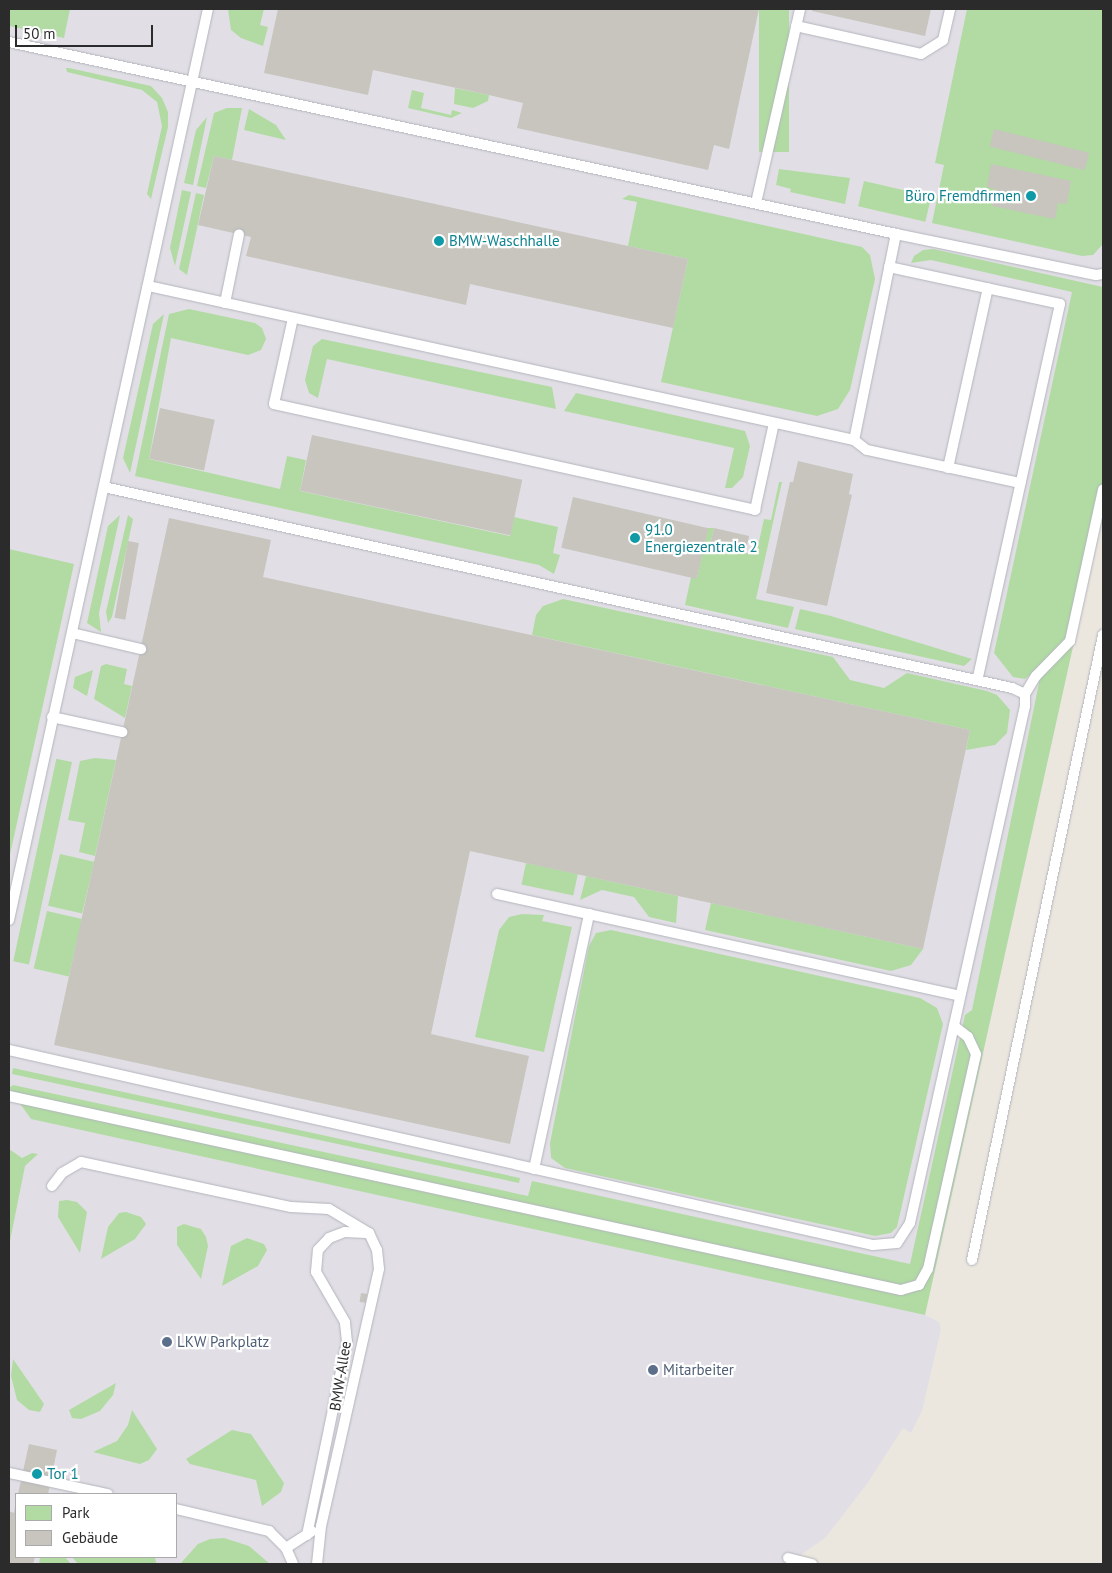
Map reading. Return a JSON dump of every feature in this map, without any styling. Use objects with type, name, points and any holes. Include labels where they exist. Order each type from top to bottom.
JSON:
[{"type":"lane","points":[[9,920],[208,9]]},
{"type":"lane","points":[[756,203],[800,9]]},
{"type":"lane","points":[[796,26],[921,54],[943,40],[950,9]]},
{"type":"lane","points":[[9,42],[896,234],[1096,275],[1103,274]]},
{"type":"lane","points":[[225,303],[239,234]]},
{"type":"lane","points":[[854,440],[896,234]]},
{"type":"lane","points":[[889,267],[1060,304],[977,680]]},
{"type":"lane","points":[[148,286],[854,440],[867,450],[1020,483]]},
{"type":"lane","points":[[948,468],[988,288]]},
{"type":"lane","points":[[293,318],[274,404],[717,502],[756,510],[774,423]]},
{"type":"lane","points":[[104,488],[977,680],[1025,694]]},
{"type":"lane","points":[[9,1050],[873,1245],[897,1243],[910,1222],[1025,706],[1025,694],[1036,676],[1070,641],[1103,490]]},
{"type":"lane","points":[[72,633],[140,649]]},
{"type":"lane","points":[[972,1260],[1103,635]]},
{"type":"lane","points":[[52,717],[122,732]]},
{"type":"lane","points":[[496,894],[960,996]]},
{"type":"lane","points":[[534,1169],[589,914]]},
{"type":"lane","points":[[9,1096],[901,1290],[919,1285],[928,1269],[976,1054],[968,1037],[954,1026]]},
{"type":"lane","points":[[52,1186],[62,1173],[81,1162],[291,1207],[329,1209],[369,1233],[377,1250],[379,1269],[321,1526],[317,1564]]},
{"type":"lane","name":"BMW-Allee","points":[[307,1535],[347,1342],[345,1322],[316,1272],[318,1250],[329,1238],[345,1232],[369,1233]]},
{"type":"lane","points":[[9,1473],[103,1493]]},
{"type":"lane","points":[[178,1509],[269,1531],[286,1548],[293,1564]]},
{"type":"lane","points":[[286,1548],[321,1526]]},
{"type":"lane","points":[[788,1558],[812,1564]]},
{"type":"shaded area","points":[[9,9],[1103,9],[1103,511],[925,1315],[939,1322],[941,1329],[922,1411],[911,1433],[903,1428],[867,1484],[825,1538],[788,1564],[9,1564]]},
{"type":"green space","points":[[9,9],[70,9],[64,38],[9,26]]},
{"type":"green space","points":[[228,9],[264,9],[260,25],[268,27],[263,46],[241,38],[231,30]]},
{"type":"green space","points":[[759,9],[789,9],[789,152],[759,152]]},
{"type":"green space","points":[[967,9],[1103,9],[1103,244],[1093,255],[1082,256],[932,223],[944,165],[935,163]]},
{"type":"green space","points":[[66,68],[151,86],[162,98],[168,112],[168,127],[151,199],[147,194],[162,126],[157,102],[142,90],[67,72]]},
{"type":"green space","points":[[455,88],[489,95],[488,101],[473,108],[454,104]]},
{"type":"green space","points":[[412,90],[424,93],[421,108],[451,115],[452,110],[462,113],[451,118],[408,108]]},
{"type":"green space","points":[[227,108],[242,108],[232,160],[214,156],[206,188],[197,186],[214,113]]},
{"type":"green space","points":[[249,109],[276,125],[286,140],[244,130]]},
{"type":"green space","points":[[207,117],[193,185],[184,183],[196,130]]},
{"type":"green space","points":[[779,169],[850,178],[845,204],[790,192],[791,189],[776,185]]},
{"type":"green space","points":[[864,181],[931,197],[925,222],[858,206]]},
{"type":"green space","points":[[182,190],[191,192],[175,266],[170,248]]},
{"type":"green space","points":[[196,193],[204,195],[187,275],[179,269]]},
{"type":"green space","points":[[629,195],[862,247],[870,255],[875,279],[850,390],[838,409],[817,416],[661,382],[688,259],[628,246],[637,202],[622,199]]},
{"type":"green space","points":[[933,249],[1103,287],[1103,511],[925,1315],[31,1119],[9,1088],[13,1085],[528,1196],[532,1181],[910,1264],[965,1015],[972,1010],[1040,678],[1062,657],[1059,652],[1025,679],[1013,677],[994,653],[1072,292],[931,260],[911,263],[914,256],[923,250]]},
{"type":"green space","points":[[189,309],[255,323],[262,328],[266,339],[261,350],[248,355],[171,338],[149,459],[280,489],[287,456],[306,460],[300,491],[510,536],[514,517],[558,527],[553,553],[560,555],[554,574],[539,565],[135,476],[169,314]]},
{"type":"green space","points":[[164,314],[130,473],[123,458],[153,324]]},
{"type":"green space","points":[[322,339],[552,387],[556,409],[327,359],[318,398],[309,393],[305,380],[313,346]]},
{"type":"green space","points":[[576,393],[745,431],[750,446],[743,477],[732,488],[725,488],[734,448],[564,411]]},
{"type":"green space","points":[[779,482],[782,482],[756,599],[794,607],[788,628],[685,605],[691,577],[697,578],[708,528],[714,528],[710,545],[756,555],[764,519],[771,520]]},
{"type":"green space","points":[[120,515],[99,613],[101,632],[87,623],[108,526]]},
{"type":"green space","points":[[128,515],[133,519],[112,617],[108,623],[106,612]]},
{"type":"green space","points":[[9,549],[74,564],[9,859]]},
{"type":"green space","points":[[563,599],[833,657],[850,680],[884,688],[907,673],[987,691],[997,695],[1010,710],[1007,733],[995,745],[966,750],[970,730],[532,635],[536,615],[543,606]]},
{"type":"green space","points":[[800,609],[831,616],[972,659],[964,666],[795,629]]},
{"type":"green space","points":[[106,664],[127,669],[124,684],[132,686],[125,718],[94,699],[101,666]]},
{"type":"green space","points":[[93,670],[87,696],[73,688],[75,677]]},
{"type":"green space","points":[[95,758],[116,760],[95,856],[79,852],[85,823],[68,820],[80,761]]},
{"type":"green space","points":[[56,759],[72,762],[29,964],[13,961]]},
{"type":"green space","points":[[60,854],[94,862],[82,914],[48,906]]},
{"type":"green space","points":[[526,863],[578,874],[573,896],[521,885]]},
{"type":"green space","points":[[586,876],[678,896],[676,923],[649,917],[634,897],[602,890],[580,900]]},
{"type":"green space","points":[[711,903],[923,949],[911,965],[891,971],[705,930]]},
{"type":"green space","points":[[47,911],[82,919],[69,977],[34,968]]},
{"type":"green space","points":[[522,914],[544,915],[542,921],[572,927],[544,1052],[475,1037],[499,930],[509,917]]},
{"type":"green space","points":[[611,930],[920,998],[937,1008],[943,1024],[897,1227],[891,1233],[875,1236],[565,1168],[551,1158],[550,1143],[589,946],[596,933]]},
{"type":"green space","points":[[13,1068],[520,1178],[519,1183],[12,1074]]},
{"type":"green space","points":[[9,1149],[22,1158],[32,1153],[38,1154],[25,1166],[9,1246]]},
{"type":"green space","points":[[59,1201],[77,1202],[87,1212],[80,1253],[58,1217]]},
{"type":"green space","points":[[126,1212],[141,1217],[146,1224],[135,1239],[101,1259],[108,1227],[119,1213]]},
{"type":"green space","points":[[184,1224],[201,1229],[206,1237],[208,1246],[201,1279],[177,1245],[177,1227]]},
{"type":"green space","points":[[247,1238],[264,1244],[267,1250],[258,1266],[222,1286],[231,1246]]},
{"type":"green space","points":[[13,1359],[44,1404],[40,1412],[29,1410],[17,1400],[11,1376]]},
{"type":"green space","points":[[116,1383],[113,1395],[100,1411],[81,1419],[72,1418],[69,1410]]},
{"type":"green space","points":[[132,1410],[157,1449],[149,1460],[140,1464],[93,1452],[117,1441],[128,1425]]},
{"type":"green space","points":[[232,1430],[251,1434],[284,1483],[281,1492],[262,1506],[256,1480],[190,1464],[186,1459]]},
{"type":"green space","points":[[224,1538],[249,1546],[270,1564],[181,1563],[198,1544],[210,1539]]},
{"type":"green space","points":[[40,1558],[66,1558],[71,1564],[39,1564]]},
{"type":"green space","points":[[73,1558],[155,1558],[156,1563],[78,1564]]},
{"type":"building","points":[[278,9],[759,9],[729,149],[714,145],[708,170],[517,128],[523,103],[489,95],[373,70],[368,95],[264,73]]},
{"type":"building","points":[[813,9],[931,9],[925,36],[812,11]]},
{"type":"building","name":"Büro Fremdfirmen","points":[[994,129],[1089,153],[1085,170],[990,146]]},
{"type":"building","name":"BMW-Waschhalle","points":[[214,156],[688,259],[673,328],[470,284],[466,305],[246,256],[251,237],[198,225]]},
{"type":"building","name":"Büro Fremdfirmen","points":[[991,164],[1071,181],[1067,204],[1058,203],[1055,219],[992,206],[995,189],[987,187]]},
{"type":"building","points":[[160,408],[215,420],[204,471],[149,459]]},
{"type":"building","points":[[312,435],[522,480],[510,535],[300,491]]},
{"type":"building","points":[[798,461],[853,474],[849,494],[852,495],[827,606],[766,593],[790,482],[793,482]]},
{"type":"building","name":"91.0 Energiezentrale 2","points":[[573,497],[708,528],[697,579],[561,548]]},
{"type":"building","points":[[169,518],[271,540],[263,577],[970,730],[923,949],[470,851],[431,1034],[529,1056],[510,1144],[54,1045]]},
{"type":"building","points":[[714,528],[749,536],[745,553],[710,545]]},
{"type":"building","points":[[128,541],[139,543],[125,620],[114,618]]},
{"type":"building","points":[[361,1293],[367,1294],[366,1303],[360,1302]]},
{"type":"building","name":"Tor 1","points":[[29,1444],[57,1450],[48,1493],[18,1493]]},
{"type":"building","points":[[15,1507],[15,1558],[35,1558],[33,1564],[9,1564],[9,1511],[14,1513]]},
{"type":"place","name":"Büro Fremdfirmen","points":[[1031,196]]},
{"type":"place","name":"BMW-Waschhalle","points":[[439,241]]},
{"type":"place","name":"91.0 Energiezentrale 2","points":[[635,538]]},
{"type":"place","name":"LKW Parkplatz","points":[[167,1342]]},
{"type":"place","name":"Mitarbeiter","points":[[653,1370]]},
{"type":"place","name":"Tor 1","points":[[37,1474]]}]
